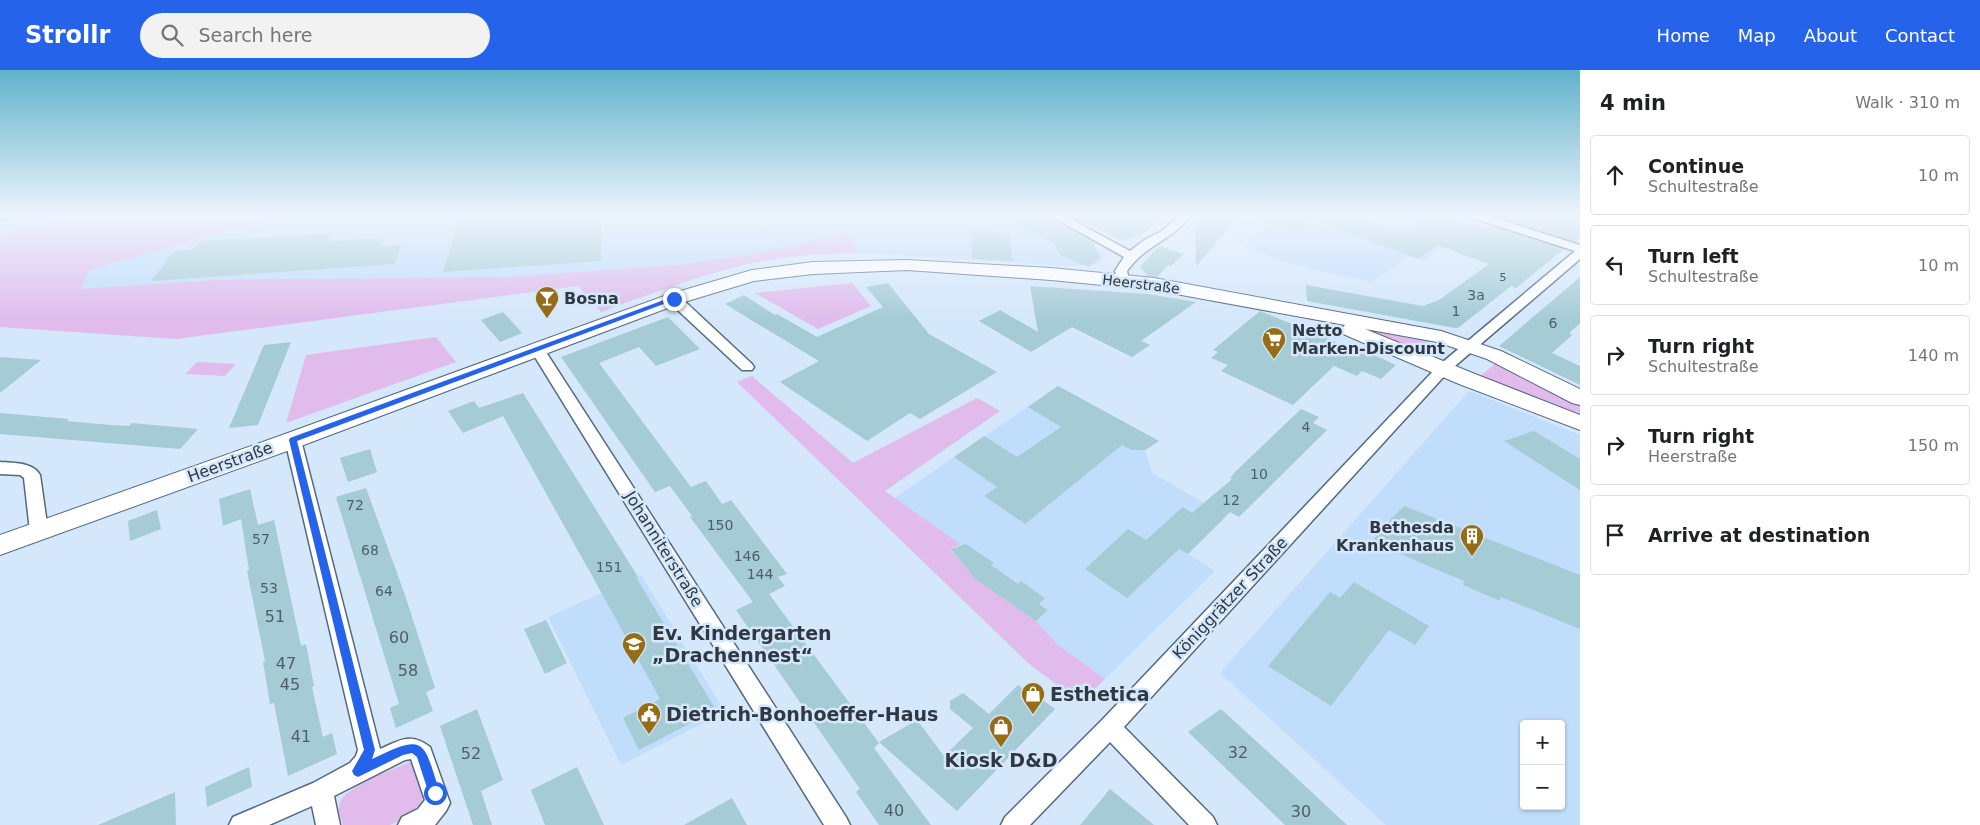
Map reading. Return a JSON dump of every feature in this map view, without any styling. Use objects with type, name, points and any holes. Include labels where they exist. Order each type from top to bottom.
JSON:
[{"type":"street","points":[[1122,251],[1131,256]]},
{"type":"street","points":[[1123,280],[1121,271],[1131,256],[1137,251]]},
{"type":"street","name":"Königgrätzer Straße","points":[[1013,825],[1110,727],[1443,369],[1580,253]]},
{"type":"street","name":"Heerstraße","points":[[0,545],[293,440],[674,299],[752,276],[813,268],[907,265],[1123,280],[1280,306],[1441,337],[1470,346],[1513,364],[1580,398]]},
{"type":"street","points":[[674,299],[747,367]]},
{"type":"street","name":"Heerstraße","points":[[1280,306],[1328,321],[1580,423]]},
{"type":"street","name":"Johanniterstraße","points":[[537,349],[838,825]]},
{"type":"street","points":[[293,440],[369,750],[366,761],[358,771]]},
{"type":"street","points":[[0,468],[23,470],[32,475],[39,531]]},
{"type":"street","points":[[1110,727],[1205,825]]},
{"type":"street","points":[[241,825],[321,791],[402,750],[414,748],[422,754],[438,803],[426,817],[410,825]]},
{"type":"street","points":[[321,791],[328,825]]},
{"type":"shaded area","points":[[0,251],[156,251],[89,270],[81,289],[215,280],[503,277],[676,265],[767,251],[857,251],[858,253],[799,256],[754,263],[687,281],[601,312],[578,286],[176,339],[0,327]]},
{"type":"shaded area","points":[[122,251],[767,251],[676,265],[503,277],[80,289],[0,287]]},
{"type":"shaded area","points":[[857,251],[1102,251],[1105,253],[1104,257],[1096,264],[1077,266],[858,253]]},
{"type":"shaded area","points":[[1257,251],[1436,251],[1423,261],[1411,256],[1371,282],[1283,262]]},
{"type":"shaded area","points":[[852,283],[871,306],[818,329],[755,293]]},
{"type":"shaded area","points":[[1351,324],[1430,339],[1416,353]]},
{"type":"shaded area","points":[[436,337],[456,362],[286,423],[306,355]]},
{"type":"shaded area","points":[[197,362],[236,364],[225,376],[185,374]]},
{"type":"shaded area","points":[[1496,363],[1580,404],[1580,418],[1478,378]]},
{"type":"shaded area","points":[[752,376],[853,463],[977,398],[1000,411],[885,491],[960,544],[950,549],[975,579],[1036,621],[1058,645],[1105,679],[1081,703],[1028,663],[737,382]]},
{"type":"shaded area","points":[[1058,386],[1159,441],[1145,450],[1152,473],[1227,516],[1188,554],[1215,571],[1105,679],[1058,645],[1036,621],[975,579],[950,549],[960,545],[893,499]]},
{"type":"shaded area","points":[[1468,392],[1472,392],[1580,435],[1580,825],[1386,825],[1220,673]]},
{"type":"shaded area","name":"Ev. Kindergarten „Drachennest“","points":[[641,575],[725,712],[621,765],[548,617]]},
{"type":"shaded area","points":[[414,760],[424,790],[422,802],[411,815],[390,825],[343,825],[339,808],[344,796],[362,784]]},
{"type":"building","points":[[174,251],[400,251],[395,264],[151,281]]},
{"type":"building","points":[[449,251],[601,251],[601,261],[443,272]]},
{"type":"building","points":[[972,251],[1012,251],[1013,261],[972,259]]},
{"type":"building","points":[[1059,251],[1098,251],[1101,257],[1089,267],[1061,256]]},
{"type":"building","points":[[1154,251],[1175,251],[1184,254],[1171,266],[1168,265],[1157,277],[1148,276],[1140,267]]},
{"type":"building","points":[[1196,251],[1209,251],[1196,266]]},
{"type":"building","points":[[1398,251],[1429,251],[1419,259]]},
{"type":"building","points":[[1454,251],[1561,251],[1516,288],[1511,286],[1458,328],[1307,301],[1306,285],[1423,306],[1439,300],[1489,264]]},
{"type":"building","points":[[1580,277],[1580,323],[1569,333],[1572,335],[1552,353],[1580,366],[1580,385],[1499,346]]},
{"type":"building","points":[[888,283],[929,334],[997,372],[920,419],[910,413],[867,441],[780,382],[819,361],[725,304],[744,295],[775,315],[777,314],[817,337],[883,307],[866,287]]},
{"type":"building","points":[[1030,286],[1148,294],[1196,302],[1141,341],[1150,345],[1132,357],[1072,327],[1031,352],[979,321],[1000,310],[1038,332]]},
{"type":"building","name":"Netto Marken-Discount","points":[[1260,311],[1396,365],[1381,379],[1362,371],[1357,376],[1334,366],[1293,405],[1221,371],[1228,365],[1211,358],[1218,352],[1213,350]]},
{"type":"building","points":[[503,312],[522,333],[500,342],[481,320]]},
{"type":"building","points":[[668,317],[700,349],[656,366],[639,347],[599,363],[691,487],[706,481],[722,504],[731,500],[787,574],[778,577],[785,586],[769,594],[879,743],[874,748],[931,825],[879,825],[856,792],[860,789],[736,610],[753,602],[690,517],[692,516],[670,486],[655,492],[561,357]]},
{"type":"building","points":[[291,342],[258,425],[229,428],[264,345]]},
{"type":"building","points":[[0,357],[41,360],[0,393]]},
{"type":"building","points":[[1058,386],[1159,441],[1145,450],[1132,450],[1122,445],[1025,524],[984,496],[997,487],[954,457],[984,436],[1017,457],[1061,427],[1028,407]]},
{"type":"building","points":[[523,393],[638,577],[636,577],[716,710],[639,750],[623,718],[660,699],[503,416],[463,433],[448,411],[474,401],[479,408]]},
{"type":"building","points":[[1301,409],[1319,417],[1313,423],[1327,430],[1239,517],[1230,512],[1188,554],[1179,549],[1127,598],[1085,569],[1128,529],[1146,540],[1183,507],[1192,513],[1232,479],[1230,478],[1236,471]]},
{"type":"building","points":[[0,413],[111,425],[129,426],[132,423],[198,429],[180,449],[0,434]]},
{"type":"building","points":[[1534,431],[1580,459],[1580,490],[1504,441]]},
{"type":"building","points":[[370,449],[377,472],[348,482],[340,458]]},
{"type":"building","points":[[366,488],[405,595],[435,688],[426,692],[433,711],[396,728],[390,708],[399,704],[336,497]]},
{"type":"building","points":[[250,489],[258,525],[274,520],[301,646],[306,644],[314,686],[312,687],[323,737],[332,733],[337,754],[288,776],[274,703],[270,704],[263,662],[265,661],[247,571],[249,570],[241,519],[223,526],[219,499]]},
{"type":"building","name":"Bethesda Krankenhaus","points":[[1404,506],[1580,575],[1580,629],[1501,597],[1500,601],[1463,585],[1464,581],[1372,542],[1384,526]]},
{"type":"building","points":[[157,510],[161,529],[130,541],[128,521]]},
{"type":"building","points":[[966,544],[994,563],[991,565],[1018,584],[1021,581],[1045,598],[1039,604],[1048,610],[1036,621],[975,579],[951,549]]},
{"type":"building","points":[[1354,582],[1429,626],[1415,645],[1389,630],[1331,706],[1268,666],[1330,592],[1340,598]]},
{"type":"building","points":[[546,620],[567,663],[545,674],[524,629]]},
{"type":"building","points":[[1018,685],[1039,702],[1041,699],[1055,709],[957,811],[879,742],[917,720],[944,756],[973,728],[950,709],[950,701],[963,693],[989,714]]},
{"type":"building","points":[[477,709],[503,780],[481,791],[492,825],[473,825],[440,726]]},
{"type":"building","points":[[1221,709],[1347,825],[1285,825],[1188,732]]},
{"type":"building","points":[[249,767],[252,787],[207,807],[205,787]]},
{"type":"building","points":[[577,767],[604,825],[545,825],[531,790]]},
{"type":"building","points":[[1110,789],[1154,825],[1080,825]]},
{"type":"building","points":[[175,792],[176,825],[98,825]]},
{"type":"building","points":[[732,798],[747,825],[684,825]]},
{"type":"place","name":"Bosna","points":[[547,319]]},
{"type":"place","name":"Netto Marken-Discount","points":[[1274,360]]},
{"type":"place","name":"Bethesda Krankenhaus","points":[[1472,557]]},
{"type":"place","name":"Ev. Kindergarten „Drachennest“","points":[[634,665]]},
{"type":"place","name":"Esthetica","points":[[1033,715]]},
{"type":"place","name":"Dietrich-Bonhoeffer-Haus","points":[[649,735]]},
{"type":"place","name":"Kiosk D&D","points":[[1001,748]]},
{"type":"route","points":[[435,793],[422,754],[414,748],[402,750],[358,771],[366,761],[369,750],[293,440],[674,299]]}]
